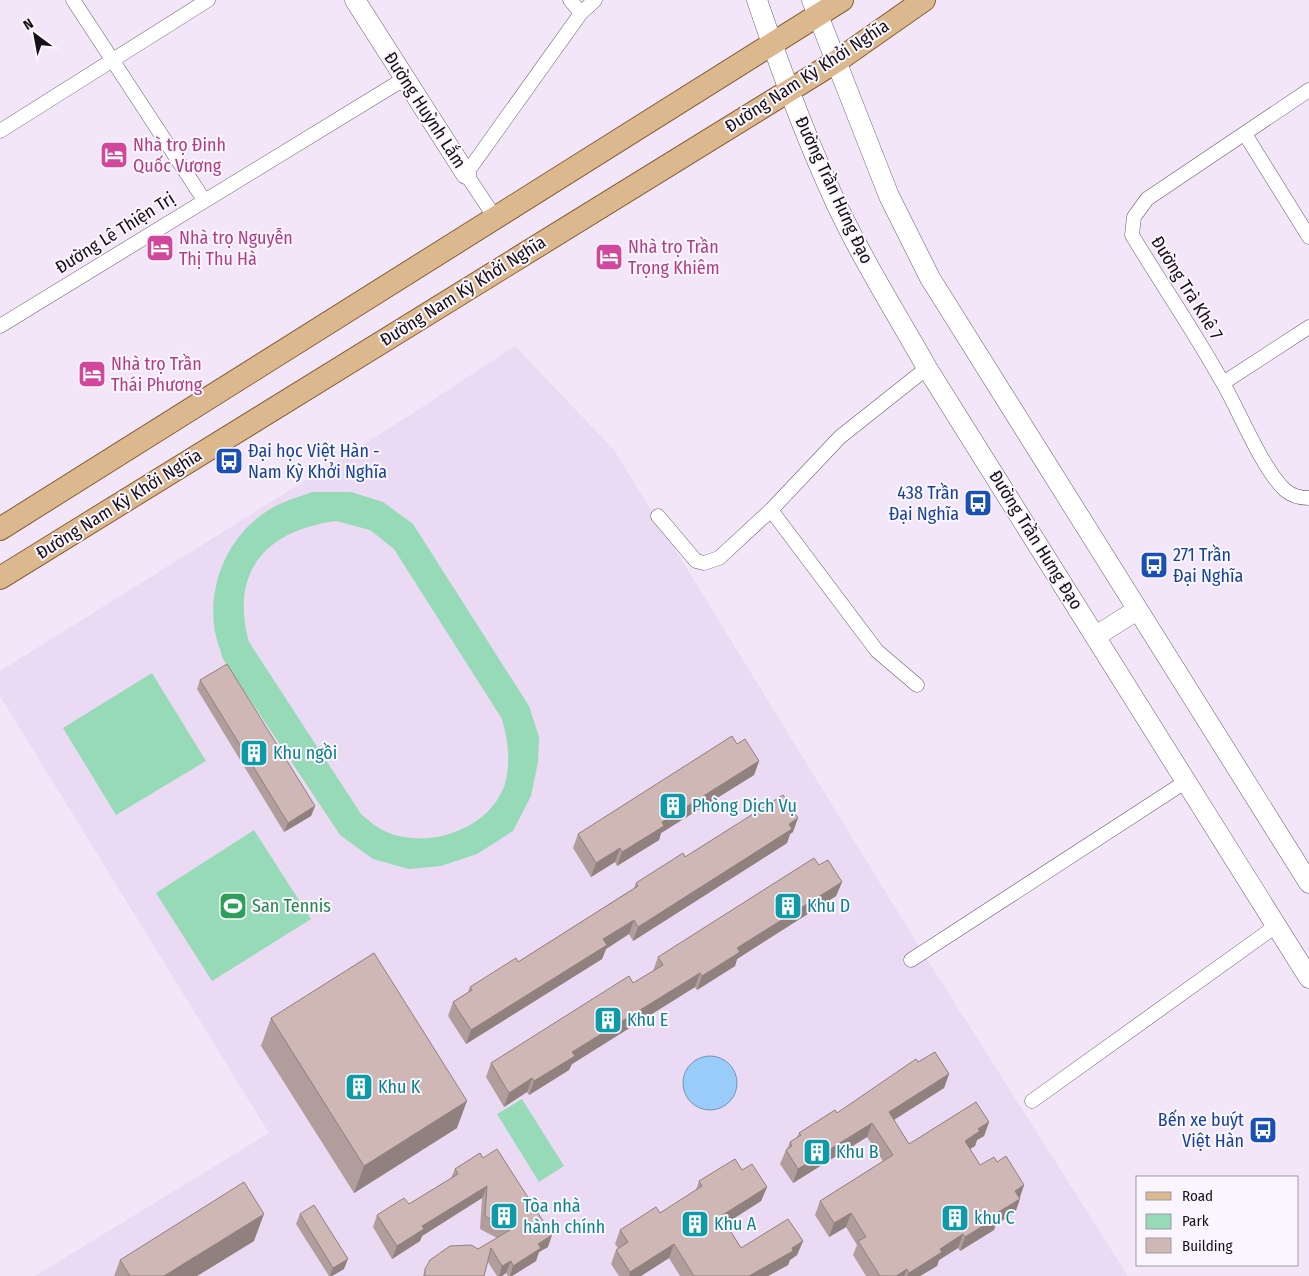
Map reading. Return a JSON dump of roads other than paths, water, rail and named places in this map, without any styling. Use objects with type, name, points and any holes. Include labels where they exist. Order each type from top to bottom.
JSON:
[{"type":"main road","name":"Đường Huỳnh Lắm","points":[[355,0],[466,174]]},
{"type":"main road","name":"Đường Trần Hưng Đạo","points":[[756,0],[789,89],[836,202],[871,271],[927,368],[1309,978]]},
{"type":"main road","points":[[0,528],[773,45],[816,8],[842,0]]},
{"type":"main road","name":"Đường Nam Kỳ Khởi Nghĩa","points":[[0,578],[836,61],[924,0]]},
{"type":"main road","points":[[816,8],[889,196],[930,278],[1309,883]]},
{"type":"main road","points":[[1096,636],[1137,610]]},
{"type":"street","points":[[73,0],[204,200]]},
{"type":"street","points":[[0,130],[208,0]]},
{"type":"street","points":[[570,0],[582,13]]},
{"type":"street","points":[[466,174],[582,13],[596,0]]},
{"type":"street","name":"Đường Lê Thiện Trị","points":[[0,326],[404,79]]},
{"type":"street","name":"Đường Trà Khê 7","points":[[1309,90],[1148,199],[1134,217],[1132,236],[1223,383],[1255,445],[1276,479],[1284,490],[1294,496],[1309,498]]},
{"type":"street","points":[[1245,134],[1309,237]]},
{"type":"street","name":"Đường Huỳnh Lắm","points":[[466,174],[496,219]]},
{"type":"street","points":[[1223,383],[1309,327]]},
{"type":"street","points":[[658,516],[696,561],[704,563],[719,558],[771,510],[840,437],[927,368]]},
{"type":"street","points":[[771,510],[877,650],[917,685]]},
{"type":"street","points":[[911,960],[1185,782]]},
{"type":"street","points":[[1032,1101],[1276,926]]},
{"type":"water","points":[[705,1056],[715,1056],[725,1060],[733,1068],[737,1083],[733,1098],[725,1106],[715,1110],[705,1110],[695,1106],[687,1098],[683,1088],[683,1078],[687,1068],[695,1060]]},
{"type":"place","name":"Nhà trọ Đinh Quốc Vương","points":[[114,155]]},
{"type":"place","name":"Nhà trọ Nguyễn Thị Thu Hà","points":[[160,248]]},
{"type":"place","name":"Nhà trọ Trần Trọng Khiêm","points":[[609,257]]},
{"type":"place","name":"Nhà trọ Trần Thái Phương","points":[[92,374]]},
{"type":"place","name":"Đại học Việt Hàn - Nam Kỳ Khởi Nghĩa","points":[[229,461]]},
{"type":"place","name":"438 Trần Đại Nghĩa","points":[[978,503]]},
{"type":"place","name":"271 Trần Đại Nghĩa","points":[[1154,565]]},
{"type":"place","name":"Khu ngồi","points":[[254,753]]},
{"type":"place","name":"Phòng Dịch Vụ","points":[[673,806]]},
{"type":"place","name":"San Tennis","points":[[233,906]]},
{"type":"place","name":"Khu D","points":[[788,906]]},
{"type":"place","name":"Khu E","points":[[608,1020]]},
{"type":"place","name":"Khu K","points":[[359,1087]]},
{"type":"place","name":"Bến xe buýt Việt Hàn","points":[[1263,1130]]},
{"type":"place","name":"Khu B","points":[[817,1152]]},
{"type":"place","name":"Tòa nhà hành chính","points":[[504,1216]]},
{"type":"place","name":"khu C","points":[[955,1218]]},
{"type":"place","name":"Khu A","points":[[695,1224]]}]
